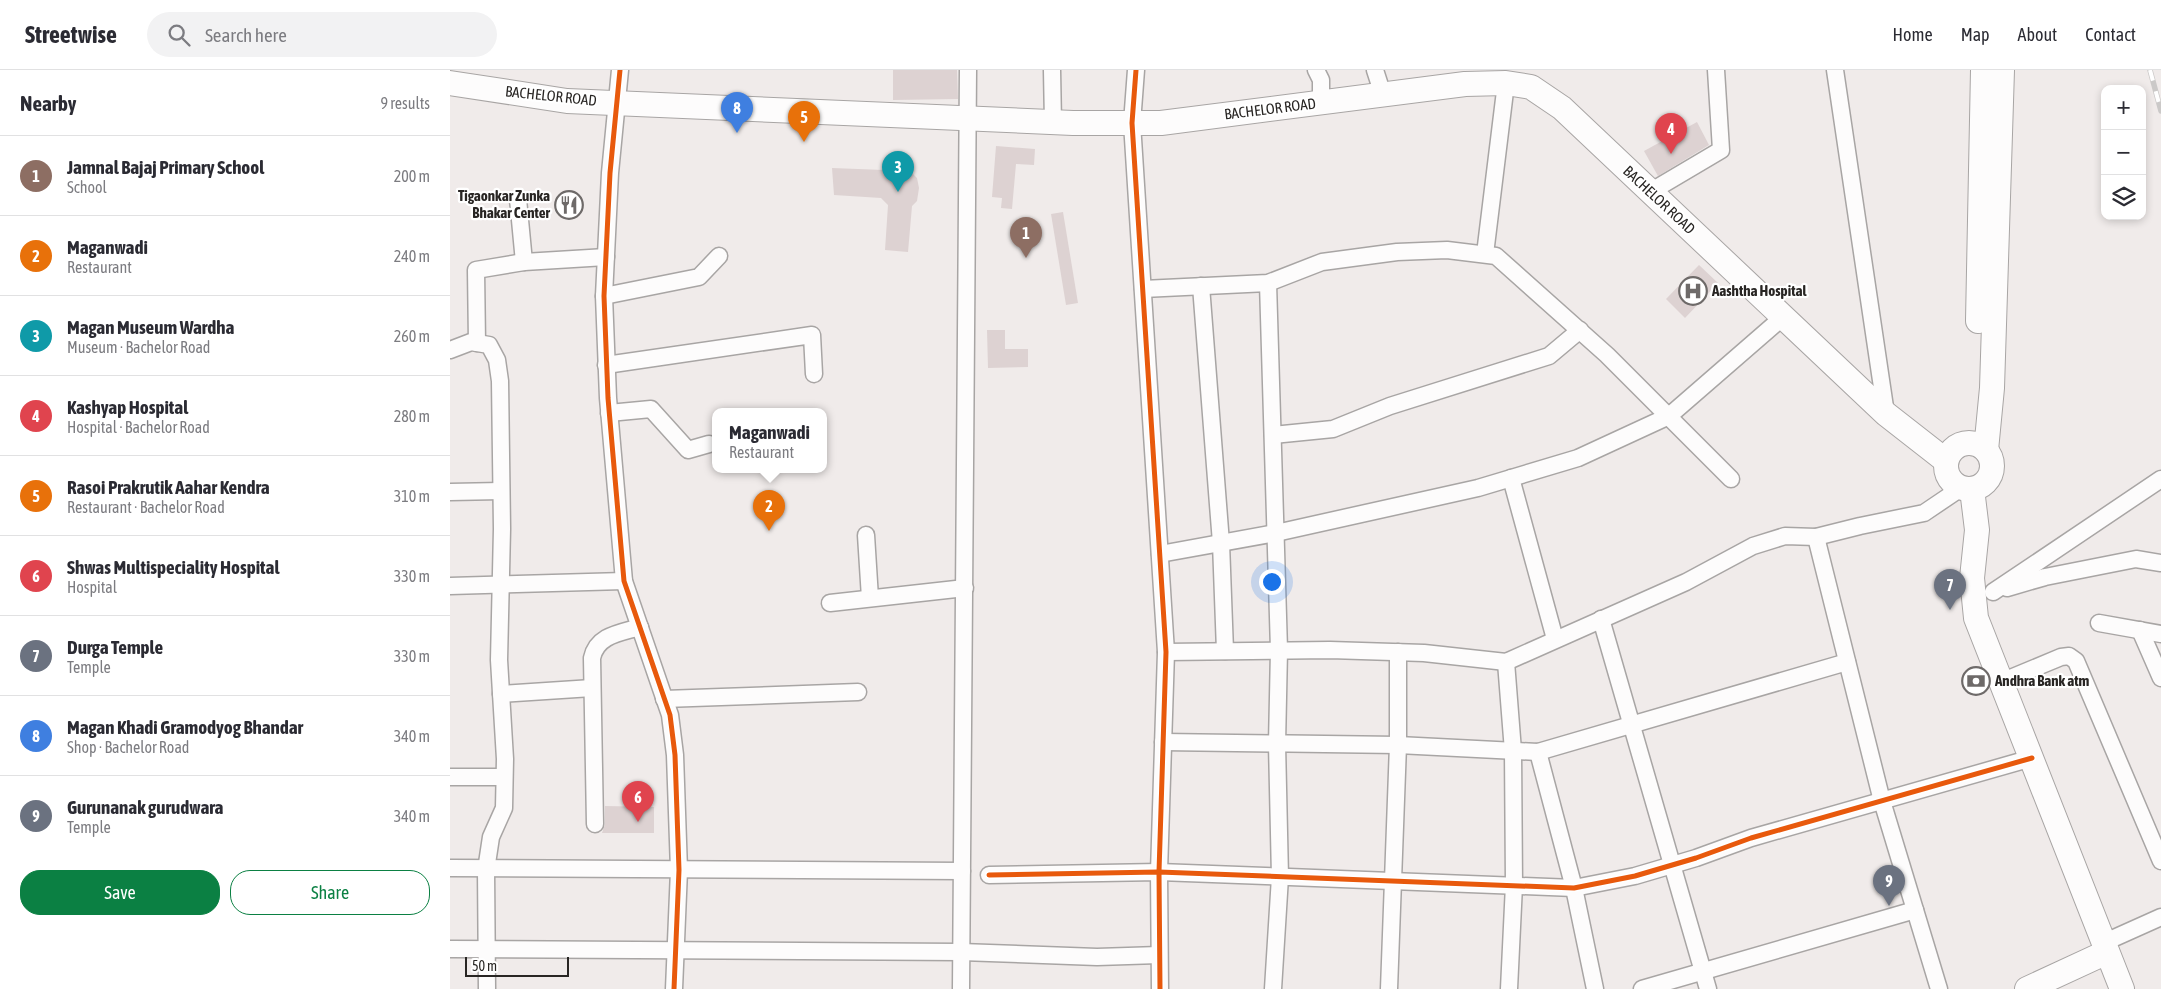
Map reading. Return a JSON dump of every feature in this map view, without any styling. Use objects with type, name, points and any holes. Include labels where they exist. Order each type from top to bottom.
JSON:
[{"type":"main road","points":[[1979,446],[1957,446],[1947,458],[1946,465],[1950,479],[1966,488],[1979,487],[1990,477],[1992,462],[1979,446],[1977,392],[1983,70]]},
{"type":"main road","points":[[1979,446],[1997,263],[2002,70]]},
{"type":"main road","name":"BACHELOR ROAD","points":[[463,80],[567,101],[969,119],[1132,123],[1161,123],[1465,84],[1506,82],[1531,87],[1562,108],[1886,414],[1941,457],[1947,458]]},
{"type":"main road","points":[[1966,488],[1977,530],[1972,578],[1984,594],[1976,618],[2122,989]]},
{"type":"main road","points":[[2027,989],[2105,948]]},
{"type":"street","points":[[620,70],[610,173],[604,296],[606,365],[624,581],[670,715],[675,755],[679,870],[674,989]]},
{"type":"street","points":[[961,989],[968,70]]},
{"type":"street","points":[[1052,70],[1053,122]]},
{"type":"street","points":[[1136,70],[1132,123],[1166,652],[1159,872],[1160,989]]},
{"type":"street","points":[[1316,70],[1321,80],[1321,102]]},
{"type":"street","points":[[1375,70],[1383,95]]},
{"type":"street","points":[[1650,192],[1721,150],[1716,70]]},
{"type":"street","points":[[1834,70],[1886,414]]},
{"type":"street","points":[[1485,254],[1506,82]]},
{"type":"street","points":[[518,199],[524,262]]},
{"type":"street","points":[[1143,289],[1268,283],[1322,262],[1378,254],[1447,250],[1496,256],[1580,330],[1731,479]]},
{"type":"street","points":[[604,296],[699,277],[719,256]]},
{"type":"street","points":[[477,343],[476,270],[524,262],[606,257]]},
{"type":"street","points":[[1268,283],[1279,650],[1277,744],[1280,877],[1273,989]]},
{"type":"street","points":[[1202,286],[1220,543],[1225,651]]},
{"type":"street","points":[[1160,554],[1276,533],[1468,490],[1578,458],[1669,416],[1783,317]]},
{"type":"street","points":[[1273,434],[1333,429],[1390,406],[1549,356],[1580,330]]},
{"type":"street","points":[[606,365],[812,335],[814,374]]},
{"type":"street","points":[[450,350],[470,342],[489,345],[497,360],[500,381],[501,694],[504,808],[491,838],[486,870],[487,989]]},
{"type":"street","points":[[609,413],[652,409],[688,450],[709,444]]},
{"type":"street","points":[[1510,478],[1555,639]]},
{"type":"street","points":[[1984,594],[2161,479]]},
{"type":"street","points":[[1166,652],[1279,650],[1398,652],[1506,662],[1686,582],[1753,546],[1786,536],[1816,537],[1924,513],[1966,488]]},
{"type":"street","points":[[450,492],[501,491]]},
{"type":"street","points":[[866,535],[870,598]]},
{"type":"street","points":[[1816,537],[1882,801],[1939,989]]},
{"type":"street","points":[[1984,594],[2044,577],[2136,559],[2161,563]]},
{"type":"street","points":[[450,586],[624,581]]},
{"type":"street","points":[[830,603],[965,588]]},
{"type":"street","points":[[1601,619],[1708,989]]},
{"type":"street","points":[[2099,623],[2161,634]]},
{"type":"street","points":[[595,824],[592,688],[594,648],[606,637],[640,628]]},
{"type":"street","points":[[2140,630],[2161,678]]},
{"type":"street","points":[[1388,989],[1398,745],[1398,652]]},
{"type":"street","points":[[2001,682],[2061,657],[2070,656],[2076,661],[2161,861]]},
{"type":"street","points":[[1506,662],[1513,751],[1514,885],[1509,989]]},
{"type":"street","points":[[1163,742],[1398,745],[1538,752],[1847,662]]},
{"type":"street","points":[[501,694],[592,688]]},
{"type":"street","points":[[664,699],[858,692]]},
{"type":"street","points":[[1538,752],[1574,888],[1596,989]]},
{"type":"street","points":[[989,875],[1159,872],[1574,888],[1671,866],[1751,838],[2032,758]]},
{"type":"street","points":[[450,777],[504,777]]},
{"type":"street","points":[[450,868],[486,870],[962,871]]},
{"type":"street","points":[[1642,989],[1916,910]]},
{"type":"street","points":[[2105,948],[2161,917]]},
{"type":"street","points":[[450,949],[961,952],[1097,957],[1159,955]]},
{"type":"building","points":[[893,70],[957,70],[958,99],[893,100]]},
{"type":"building","points":[[1697,122],[1709,145],[1658,176],[1644,151]]},
{"type":"building","points":[[996,146],[1035,149],[1034,165],[1016,164],[1012,209],[1001,208],[1002,198],[992,197]]},
{"type":"building","points":[[895,167],[910,171],[917,178],[919,188],[917,201],[912,206],[908,252],[885,250],[888,205],[881,198],[834,195],[832,168],[884,170]]},
{"type":"building","points":[[1063,212],[1078,303],[1066,305],[1051,214]]},
{"type":"building","points":[[1699,265],[1718,283],[1685,318],[1666,299]]},
{"type":"building","points":[[987,330],[1005,330],[1005,349],[1028,349],[1028,367],[988,368]]},
{"type":"building","points":[[605,806],[654,807],[654,833],[602,833],[605,824]]},
{"type":"railway","points":[[2150,70],[2161,111]]},
{"type":"cycle path","points":[[620,70],[610,173],[604,296],[608,398],[624,581],[670,715],[675,755],[679,870],[674,989]]},
{"type":"cycle path","points":[[1136,70],[1132,123],[1166,652],[1159,872],[1160,989]]},
{"type":"cycle path","points":[[989,875],[1159,872],[1574,888],[1635,876],[1696,858],[1751,838],[2032,758]]},
{"type":"place","name":"Magan Khadi Gramodyog Bhandar","points":[[737,133]]},
{"type":"place","name":"Rasoi Prakrutik Aahar Kendra","points":[[804,142]]},
{"type":"place","name":"Kashyap Hospital","points":[[1671,154]]},
{"type":"place","name":"Magan Museum Wardha","points":[[898,192]]},
{"type":"place","name":"Tigaonkar Zunka Bhakar Center","points":[[569,205]]},
{"type":"place","name":"Jamnal Bajaj Primary School","points":[[1026,258]]},
{"type":"place","name":"Aashtha Hospital","points":[[1693,291]]},
{"type":"place","name":"Maganwadi","points":[[769,531]]},
{"type":"place","name":"Durga Temple","points":[[1950,610]]},
{"type":"place","name":"Andhra Bank atm","points":[[1976,681]]},
{"type":"place","name":"Shwas Multispeciality Hospital","points":[[638,822]]},
{"type":"place","name":"Gurunanak gurudwara","points":[[1889,906]]}]
